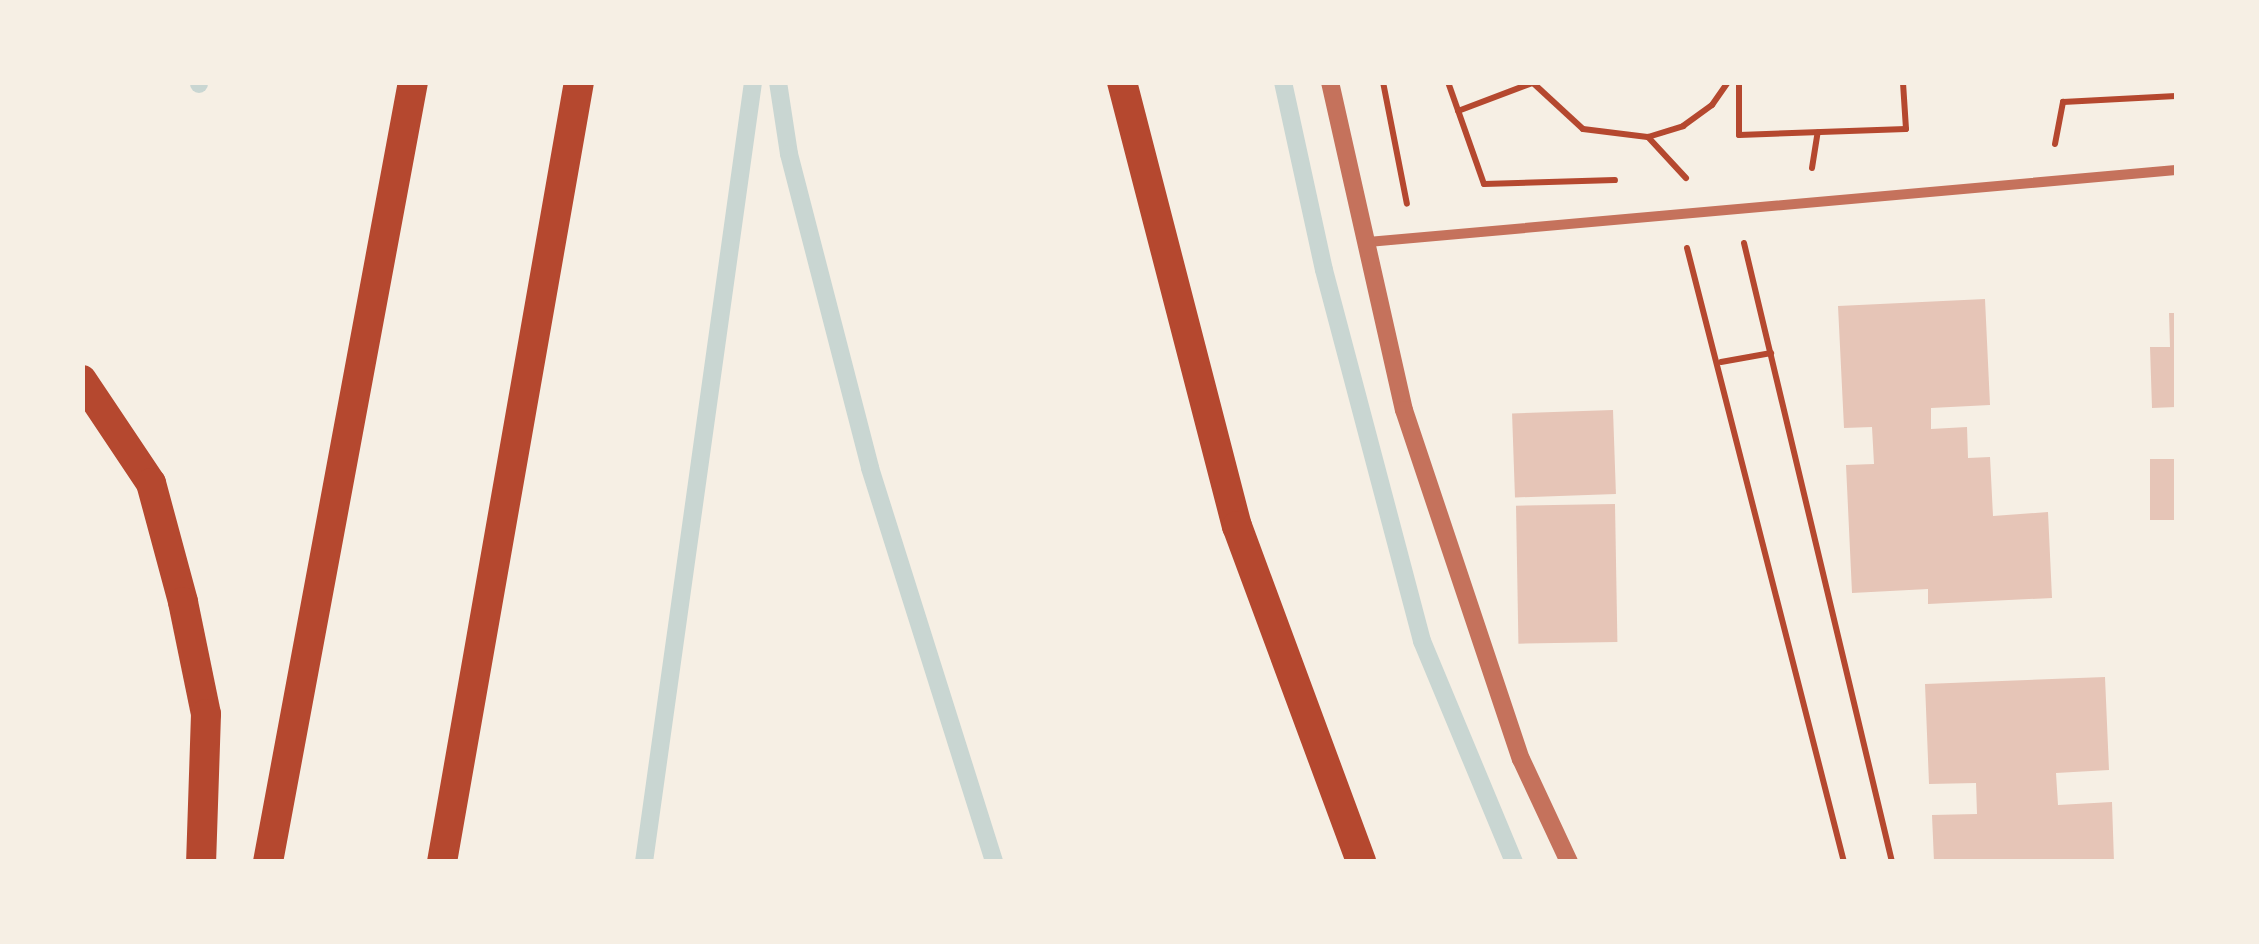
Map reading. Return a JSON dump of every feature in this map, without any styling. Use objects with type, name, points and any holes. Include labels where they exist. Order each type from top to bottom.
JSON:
[{"type":"highway","points":[[268,862],[413,82]]},
{"type":"highway","points":[[442,862],[579,82]]},
{"type":"highway","points":[[1122,82],[1237,526],[1361,862]]},
{"type":"highway","points":[[82,380],[151,483],[183,602],[206,714],[201,862]]},
{"type":"street","points":[[1330,82],[1404,410],[1521,759],[1569,862]]},
{"type":"street","points":[[1368,242],[1736,213],[2176,170]]},
{"type":"path","points":[[1383,82],[1413,236]]},
{"type":"path","points":[[1448,82],[1484,184]]},
{"type":"path","points":[[1458,111],[1532,83],[1583,129],[1648,138],[1682,126],[1712,105],[1728,82]]},
{"type":"path","points":[[1739,82],[1739,135],[1906,129],[1904,82]]},
{"type":"path","points":[[2040,146],[2059,143],[2063,102],[2176,96]]},
{"type":"path","points":[[1818,132],[1811,175],[1830,172]]},
{"type":"path","points":[[1648,138],[1687,179]]},
{"type":"path","points":[[1736,213],[1892,862]]},
{"type":"path","points":[[1677,217],[1720,362],[1844,862]]},
{"type":"path","points":[[1720,362],[1771,353]]},
{"type":"building","points":[[1985,299],[1990,405],[1931,408],[1931,429],[1967,427],[1968,458],[1990,457],[1993,516],[2048,512],[2052,598],[1928,604],[1928,589],[1852,593],[1846,465],[1874,464],[1872,427],[1844,428],[1838,306]]},
{"type":"building","points":[[2169,313],[2176,313],[2176,407],[2152,408],[2150,347],[2170,347]]},
{"type":"building","points":[[1613,410],[1616,494],[1515,497],[1512,414]]},
{"type":"building","points":[[2150,459],[2176,459],[2176,520],[2150,520]]},
{"type":"building","points":[[1615,504],[1617,642],[1518,644],[1516,506]]},
{"type":"building","points":[[2105,677],[2109,770],[2056,773],[2058,805],[2112,802],[2114,862],[1934,862],[1932,815],[1977,814],[1976,783],[1929,784],[1925,684]]},
{"type":"waterway","points":[[644,862],[753,82]]},
{"type":"waterway","points":[[778,82],[789,154],[870,468],[994,862]]},
{"type":"waterway","points":[[1283,82],[1324,270],[1422,641],[1514,862]]}]
